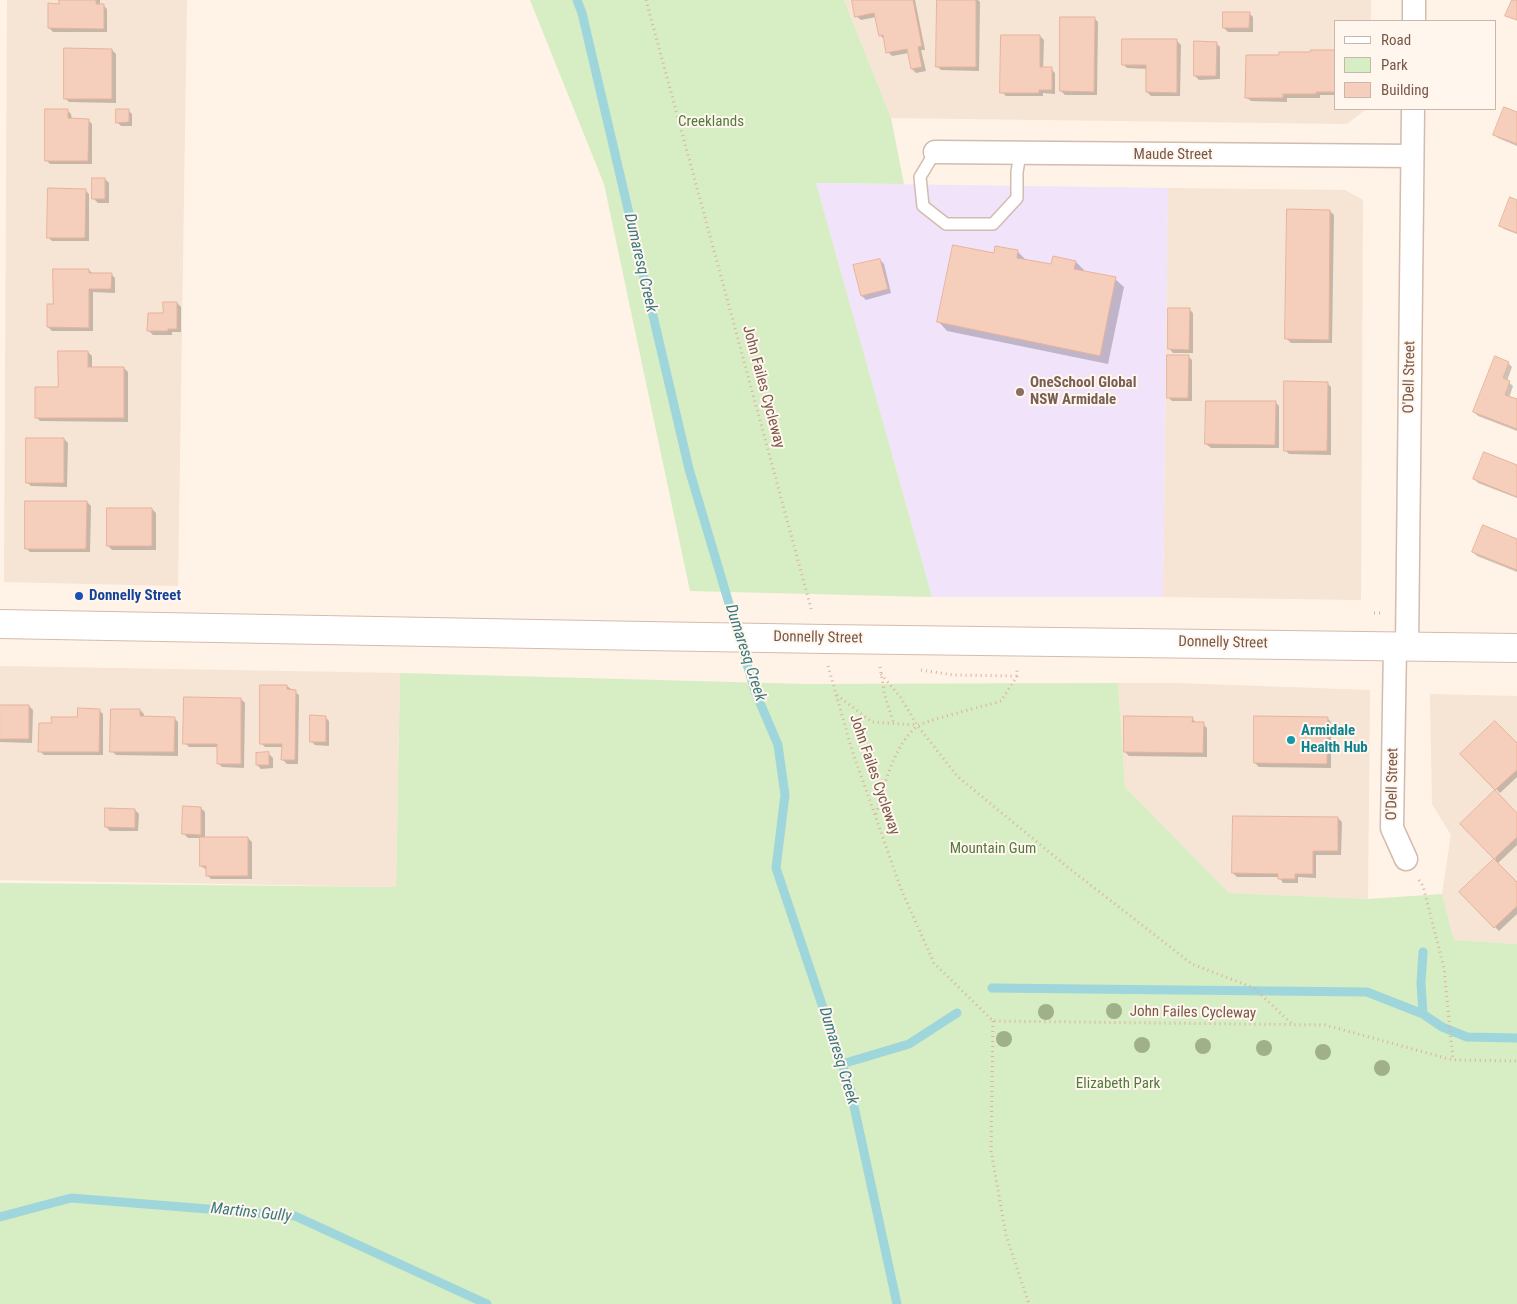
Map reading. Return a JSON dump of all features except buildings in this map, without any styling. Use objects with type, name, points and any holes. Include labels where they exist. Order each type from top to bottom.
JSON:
[{"type":"street","points":[[1414,0],[1414,20]]},
{"type":"street","name":"O'Dell Street","points":[[1406,859],[1392,828],[1401,646],[1413,110]]},
{"type":"street","name":"Maude Street","points":[[934,152],[1412,156]]},
{"type":"street","name":"Donnelly Street","points":[[0,624],[645,636],[826,649],[1401,646],[1517,648]]},
{"type":"lane","points":[[934,152],[920,177],[923,206],[946,224],[992,224],[1017,198],[1020,154]]},
{"type":"path","name":"John Failes Cycleway","points":[[646,0],[813,615]]},
{"type":"path","name":"John Failes Cycleway","points":[[826,649],[836,694],[852,750],[901,889],[934,963],[993,1022],[1325,1026],[1452,1060],[1517,1061]]},
{"type":"path","points":[[878,662],[885,696],[894,724]]},
{"type":"path","points":[[836,694],[872,722],[917,725],[1001,701],[1017,676],[1017,666]]},
{"type":"path","points":[[916,669],[952,675],[1017,676]]},
{"type":"path","points":[[881,674],[901,698],[917,725],[958,777],[1078,875],[1192,964],[1254,988],[1292,1025]]},
{"type":"path","points":[[876,815],[892,764],[903,743],[917,725]]},
{"type":"path","points":[[1420,882],[1423,886],[1444,968],[1452,1060]]},
{"type":"path","points":[[993,1022],[991,1151],[1006,1235],[1030,1304]]},
{"type":"shaded area","points":[[7,0],[187,0],[178,586],[4,582]]},
{"type":"shaded area","points":[[844,0],[1371,0],[1371,20],[1334,20],[1334,110],[1365,110],[1347,124],[891,118]]},
{"type":"shaded area","name":"OneSchool Global NSW Armidale","points":[[816,183],[1168,188],[1163,597],[932,597]]},
{"type":"shaded area","points":[[1168,188],[1345,190],[1363,200],[1361,600],[1163,597]]},
{"type":"shaded area","points":[[0,666],[400,673],[396,887],[0,880]]},
{"type":"shaded area","points":[[1118,683],[1176,683],[1370,690],[1368,899],[1229,893],[1125,787]]},
{"type":"shaded area","points":[[1430,694],[1517,696],[1517,944],[1454,940],[1442,894],[1451,835],[1432,804]]},
{"type":"green space","name":"Creeklands","points":[[530,0],[844,0],[891,118],[904,184],[816,183],[932,597],[690,591],[604,184]]},
{"type":"green space","points":[[400,673],[805,684],[1118,683],[1125,787],[1229,893],[1368,899],[1442,894],[1454,940],[1517,944],[1517,1304],[0,1304],[0,883],[396,887]]},
{"type":"waterway","name":"Dumaresq Creek","points":[[577,0],[582,13],[689,469],[755,691],[778,745],[785,795],[776,868],[850,1088],[897,1304]]},
{"type":"waterway","points":[[1423,952],[1421,983],[1423,1014]]},
{"type":"waterway","points":[[992,988],[1367,992],[1423,1014],[1442,1027],[1467,1037],[1517,1038]]},
{"type":"waterway","points":[[842,1064],[909,1044],[957,1013]]},
{"type":"waterway","name":"Martins Gully","points":[[0,1217],[71,1198],[295,1216],[487,1304]]},
{"type":"place","name":"OneSchool Global NSW Armidale","points":[[1020,392]]},
{"type":"place","name":"Donnelly Street","points":[[79,596]]},
{"type":"place","name":"Armidale Health Hub","points":[[1291,740]]},
{"type":"park label","name":"Mountain Gum","points":[[993,849]]},
{"type":"park label","name":"Elizabeth Park","points":[[1118,1084]]}]
